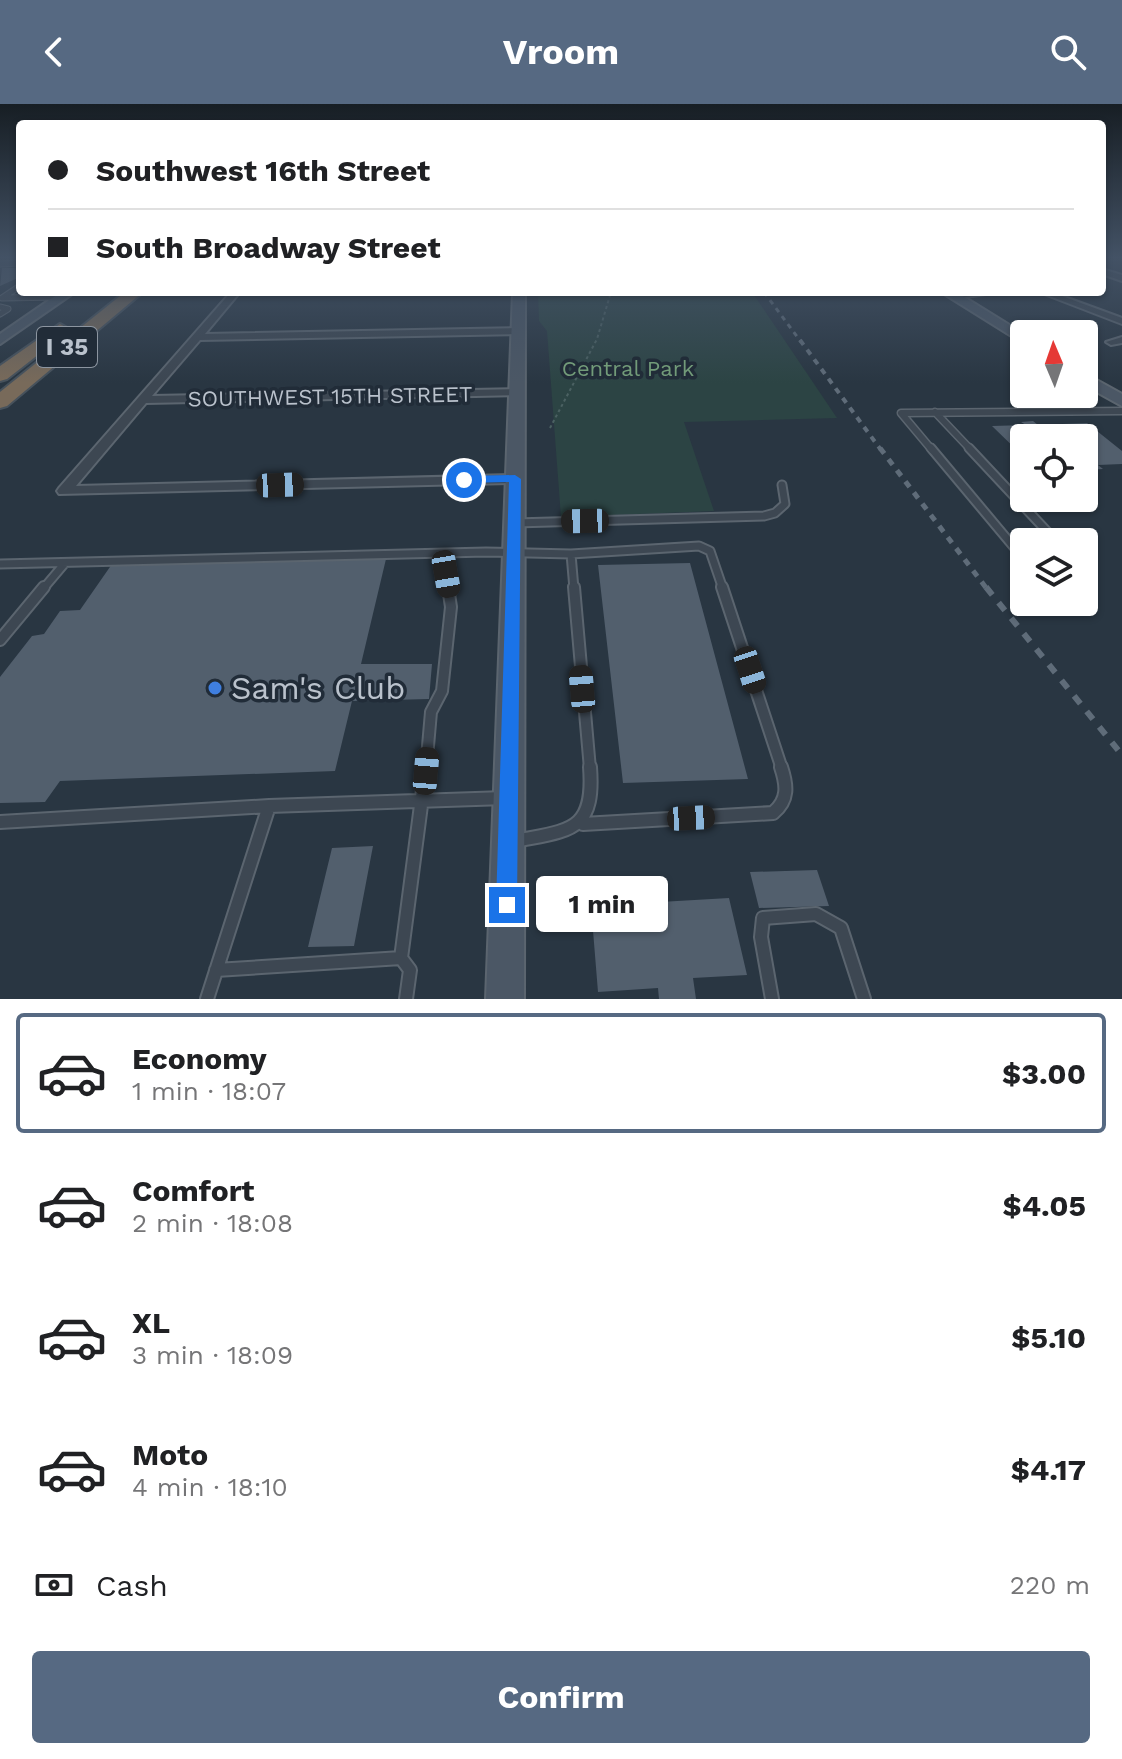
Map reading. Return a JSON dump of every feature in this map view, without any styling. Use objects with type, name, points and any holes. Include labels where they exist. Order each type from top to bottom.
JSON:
[{"type":"highway","name":"I 35","points":[[0,375],[99,300]]},
{"type":"highway","name":"I 35","points":[[0,402],[125,300]]},
{"type":"main road","points":[[0,340],[58,300]]},
{"type":"main road","points":[[505,999],[519,300]]},
{"type":"main road","points":[[959,300],[1010,331]]},
{"type":"main road","points":[[1098,386],[1122,401]]},
{"type":"street","points":[[229,300],[64,491],[515,479]]},
{"type":"street","points":[[1064,300],[1122,321]]},
{"type":"street","points":[[197,337],[519,331]]},
{"type":"street","name":"SOUTHWEST 15TH STREET","points":[[143,400],[518,392]]},
{"type":"lane","points":[[0,307],[8,309],[0,314]]},
{"type":"lane","points":[[1010,542],[901,413],[1122,411]]},
{"type":"lane","points":[[935,412],[1044,528]]},
{"type":"lane","points":[[514,523],[764,516],[775,513],[785,504],[782,485]]},
{"type":"lane","points":[[0,564],[449,553],[571,554],[699,546],[710,551],[786,782],[786,798],[781,807],[773,813],[582,824],[508,843]]},
{"type":"lane","points":[[406,999],[410,970],[401,958],[423,800],[431,712],[442,691],[451,607],[446,574],[449,553]]},
{"type":"lane","points":[[571,554],[591,783],[590,811],[582,824]]},
{"type":"lane","points":[[0,640],[65,563]]},
{"type":"lane","points":[[0,822],[269,806],[508,798]]},
{"type":"lane","points":[[207,999],[269,806]]},
{"type":"lane","points":[[772,999],[761,937],[763,918],[816,914],[841,928],[864,999]]},
{"type":"lane","points":[[216,970],[401,958]]},
{"type":"path","points":[[550,428],[597,339],[609,300]]},
{"type":"green space","name":"Central Park","points":[[538,300],[757,300],[837,418],[684,422],[714,511],[561,517],[547,331],[539,321]]},
{"type":"building","points":[[1010,425],[1010,443],[992,426]]},
{"type":"building","points":[[1098,432],[1122,451],[1122,464],[1098,465]]},
{"type":"building","name":"Sam's Club","points":[[386,559],[361,664],[432,664],[429,699],[352,701],[335,771],[60,781],[45,802],[0,803],[0,677],[32,636],[44,634],[60,611],[80,610],[112,564]]},
{"type":"building","points":[[690,563],[748,779],[623,783],[598,565]]},
{"type":"building","points":[[373,846],[354,946],[308,947],[332,848]]},
{"type":"building","points":[[817,870],[829,906],[759,908],[750,872]]},
{"type":"building","points":[[729,898],[747,975],[693,978],[696,999],[659,999],[658,988],[598,992],[591,906]]},
{"type":"railway","points":[[770,300],[801,342]]},
{"type":"railway","points":[[800,340],[881,450]]},
{"type":"railway","points":[[880,448],[987,589]]},
{"type":"railway","points":[[986,587],[1122,755]]},
{"type":"place","name":"Sam's Club","points":[[215,688]]},
{"type":"route","points":[[464,480],[515,479],[507,905]]}]
